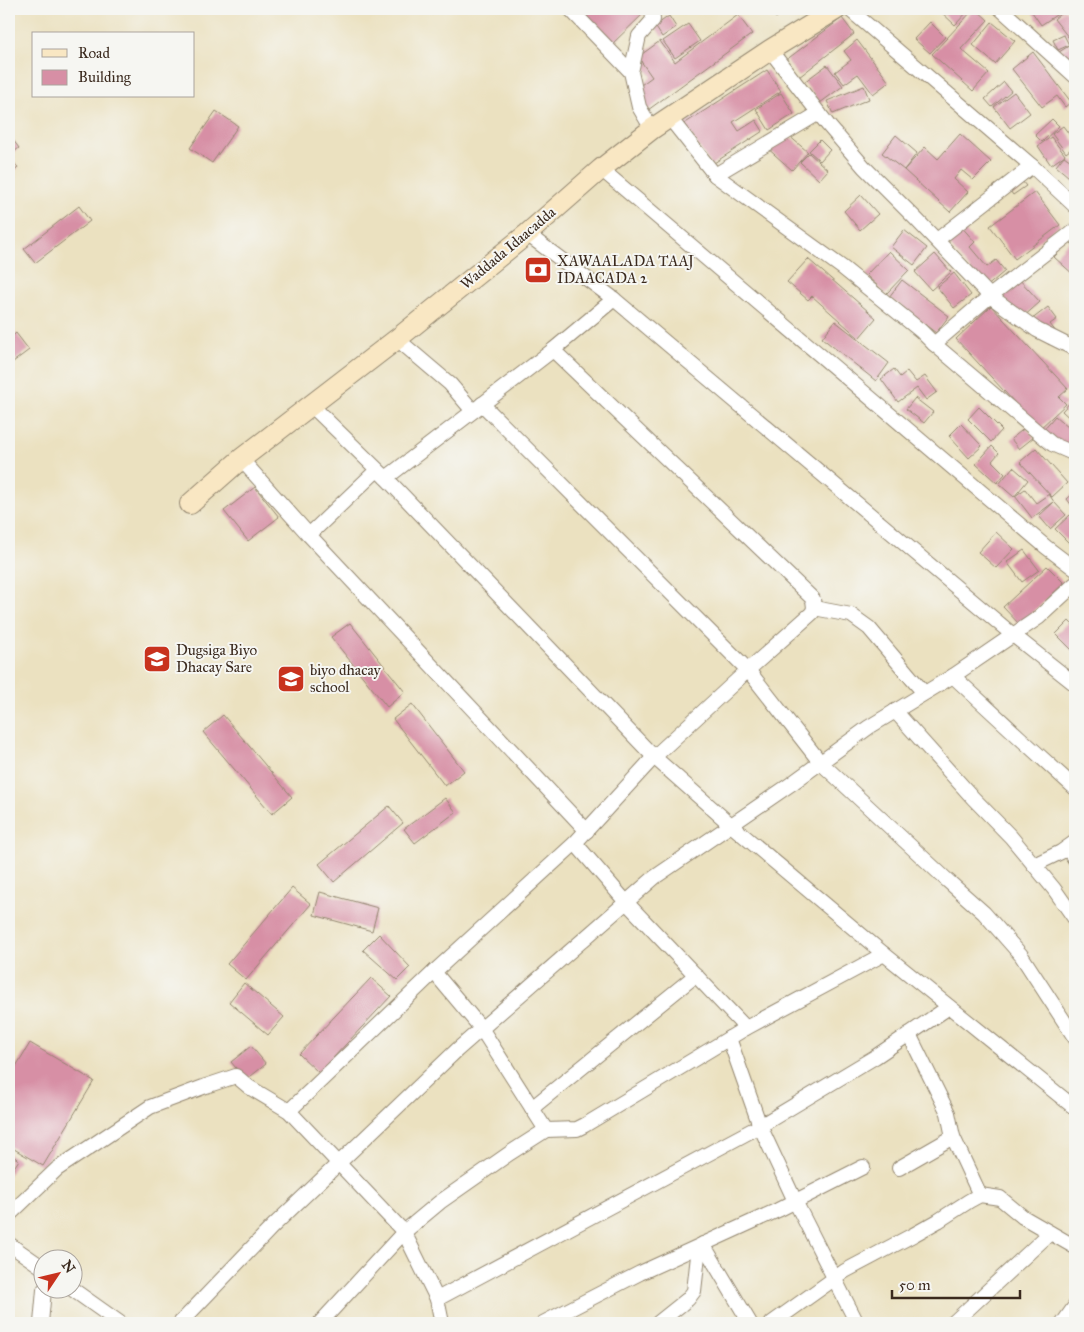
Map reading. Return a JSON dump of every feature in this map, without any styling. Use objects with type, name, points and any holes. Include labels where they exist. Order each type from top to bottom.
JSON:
[{"type":"street","points":[[570,9],[631,72]]},
{"type":"street","points":[[652,9],[653,20],[639,36],[631,72],[639,107],[652,129]]},
{"type":"street","name":"Waddada Idaacadda","points":[[190,504],[241,459],[397,339],[527,234],[601,169],[652,129],[770,50],[837,9]]},
{"type":"street","points":[[849,9],[1032,166],[1075,206]]},
{"type":"street","points":[[1001,9],[1075,76]]},
{"type":"street","points":[[770,50],[864,168],[937,240],[990,296],[1038,330],[1075,349]]},
{"type":"street","points":[[715,175],[819,113]]},
{"type":"street","points":[[669,117],[715,175],[843,268],[1052,444],[1075,454]]},
{"type":"street","points":[[937,240],[1032,166]]},
{"type":"street","points":[[601,169],[1046,547],[1075,569]]},
{"type":"street","points":[[934,344],[990,296],[1075,230]]},
{"type":"street","points":[[527,234],[614,299],[1013,635],[1075,684]]},
{"type":"street","points":[[309,535],[382,474],[477,408],[553,350],[614,299]]},
{"type":"street","points":[[397,339],[477,408],[748,670],[820,762],[948,882],[984,913],[1021,955],[1075,1038]]},
{"type":"street","points":[[289,1111],[434,972],[575,844],[654,757],[812,614],[814,608],[813,599],[553,350]]},
{"type":"street","points":[[311,405],[382,474],[654,757],[731,825],[884,954],[1075,1108]]},
{"type":"street","points":[[241,459],[309,535],[587,831]]},
{"type":"street","points":[[180,1323],[272,1227],[481,1028],[655,877],[869,727],[953,676],[1038,618],[1075,584]]},
{"type":"street","points":[[814,608],[851,615],[869,628],[924,693]]},
{"type":"street","points":[[953,676],[1075,788]]},
{"type":"street","points":[[895,711],[973,798],[1011,837],[1054,889],[1075,919]]},
{"type":"street","points":[[575,844],[626,902],[746,1028]]},
{"type":"street","points":[[1034,865],[1061,852],[1072,850]]},
{"type":"street","points":[[320,1323],[404,1232],[440,1202],[510,1153],[546,1130],[577,1129],[585,1125],[746,1028],[884,954]]},
{"type":"street","points":[[434,972],[481,1028],[546,1130]]},
{"type":"street","points":[[532,1108],[696,975]]},
{"type":"street","points":[[437,1299],[760,1126],[876,1057],[949,1007]]},
{"type":"street","points":[[909,1034],[948,1113],[953,1137],[980,1195]]},
{"type":"street","points":[[729,1038],[760,1126],[857,1323]]},
{"type":"street","points":[[9,1215],[57,1169],[150,1107],[236,1076],[249,1087],[289,1111],[404,1232],[437,1299],[442,1323]]},
{"type":"street","points":[[898,1168],[953,1137]]},
{"type":"street","points":[[543,1323],[640,1273],[796,1201],[863,1167]]},
{"type":"street","points":[[772,1323],[845,1271],[938,1221],[980,1195],[1000,1198],[1023,1217],[1075,1247]]},
{"type":"street","points":[[953,1323],[1050,1233]]},
{"type":"street","points":[[9,1244],[32,1260]]},
{"type":"street","points":[[658,1323],[688,1299],[694,1291],[701,1245]]},
{"type":"street","points":[[701,1245],[750,1323]]},
{"type":"street","points":[[82,1296],[120,1323]]},
{"type":"street","points":[[41,1323],[43,1300]]},
{"type":"street","points":[[1063,1323],[1075,1306]]},
{"type":"building","points":[[577,9],[648,9],[607,49]]},
{"type":"building","points":[[767,9],[786,9],[776,18]]},
{"type":"building","points":[[940,9],[970,9],[955,25]]},
{"type":"building","points":[[974,9],[988,20],[961,49],[989,73],[973,91],[932,54]]},
{"type":"building","points":[[1030,9],[1065,9],[1041,25]]},
{"type":"building","points":[[1065,10],[1075,23],[1075,40],[1072,42],[1054,19]]},
{"type":"building","points":[[738,15],[752,34],[648,110],[634,90],[652,77],[638,57],[660,41],[675,62]]},
{"type":"building","points":[[669,16],[676,27],[662,37],[655,26]]},
{"type":"building","points":[[842,18],[854,34],[799,77],[786,60]]},
{"type":"building","points":[[930,22],[945,37],[930,53],[914,39]]},
{"type":"building","points":[[992,22],[1015,41],[995,64],[973,45]]},
{"type":"building","points":[[688,24],[700,41],[675,58],[663,41]]},
{"type":"building","points":[[1064,35],[1069,45],[1058,50],[1053,40]]},
{"type":"building","points":[[857,40],[889,82],[873,94],[858,74],[844,84],[835,72],[851,60],[844,51]]},
{"type":"building","points":[[1075,42],[1075,59],[1067,64],[1059,52]]},
{"type":"building","points":[[1033,52],[1071,102],[1065,107],[1057,96],[1042,107],[1012,69]]},
{"type":"building","points":[[827,65],[843,86],[820,103],[804,82]]},
{"type":"building","points":[[767,70],[781,91],[733,122],[739,131],[756,120],[763,131],[711,165],[684,124]]},
{"type":"building","points":[[1004,82],[1011,91],[992,107],[985,99]]},
{"type":"building","points":[[864,86],[869,99],[833,114],[827,101]]},
{"type":"building","points":[[1014,92],[1030,113],[1010,128],[994,107]]},
{"type":"building","points":[[781,93],[794,114],[769,130],[756,109]]},
{"type":"building","points":[[216,111],[238,126],[212,163],[190,148]]},
{"type":"building","points":[[1052,119],[1059,126],[1042,142],[1035,135]]},
{"type":"building","points":[[1063,126],[1075,142],[1075,146],[1066,153],[1052,134]]},
{"type":"building","points":[[781,129],[808,152],[792,170],[766,147]]},
{"type":"building","points":[[960,134],[991,162],[973,180],[961,170],[954,179],[968,192],[950,212],[904,170],[925,147],[938,159]]},
{"type":"building","points":[[896,135],[917,153],[904,170],[882,153]]},
{"type":"building","points":[[10,136],[19,148],[9,156],[9,137]]},
{"type":"building","points":[[1051,137],[1065,155],[1051,165],[1038,146]]},
{"type":"building","points":[[820,140],[830,150],[820,161],[809,151]]},
{"type":"building","points":[[809,153],[828,170],[819,180],[800,162]]},
{"type":"building","points":[[9,156],[18,168],[9,175]]},
{"type":"building","points":[[1064,156],[1075,162],[1075,182],[1056,166]]},
{"type":"building","points":[[1018,176],[1026,186],[1013,195],[1006,185]]},
{"type":"building","points":[[1035,192],[1060,225],[1015,259],[990,226]]},
{"type":"building","points":[[861,195],[878,214],[860,230],[844,211]]},
{"type":"building","points":[[79,206],[90,221],[35,263],[24,249]]},
{"type":"building","points":[[959,224],[975,242],[970,247],[987,267],[996,260],[1005,271],[985,288],[943,237]]},
{"type":"building","points":[[904,230],[927,248],[914,265],[891,247]]},
{"type":"building","points":[[1069,241],[1075,247],[1075,276],[1054,257]]},
{"type":"building","points":[[889,251],[909,270],[886,294],[866,275]]},
{"type":"building","points":[[935,254],[951,272],[931,290],[915,272]]},
{"type":"building","points":[[808,259],[876,318],[859,338],[812,296],[808,300],[787,282]]},
{"type":"building","points":[[954,273],[971,295],[954,308],[937,287]]},
{"type":"building","points":[[1018,278],[1040,302],[1022,318],[1000,294]]},
{"type":"building","points":[[902,280],[949,316],[936,333],[889,297]]},
{"type":"building","points":[[991,306],[1068,389],[1059,397],[1066,404],[1039,429],[956,339]]},
{"type":"building","points":[[1048,307],[1057,319],[1050,324],[1059,336],[1049,345],[1031,320]]},
{"type":"building","points":[[835,321],[889,363],[876,381],[822,338]]},
{"type":"building","points":[[16,333],[29,350],[9,365],[9,339]]},
{"type":"building","points":[[894,369],[900,377],[907,371],[916,382],[925,376],[937,392],[926,400],[917,388],[898,402],[881,379]]},
{"type":"building","points":[[1075,397],[1075,423],[1062,411]]},
{"type":"building","points":[[915,398],[933,412],[924,423],[906,409]]},
{"type":"building","points":[[979,407],[1002,430],[991,442],[968,419]]},
{"type":"building","points":[[1055,416],[1075,433],[1075,444],[1068,453],[1042,431]]},
{"type":"building","points":[[961,424],[982,446],[969,458],[949,436]]},
{"type":"building","points":[[1026,427],[1034,437],[1019,449],[1011,439]]},
{"type":"building","points":[[992,446],[999,453],[992,461],[1005,474],[997,483],[976,464]]},
{"type":"building","points":[[1036,448],[1067,483],[1052,497],[1020,462]]},
{"type":"building","points":[[1013,467],[1028,480],[1014,497],[999,484]]},
{"type":"building","points":[[255,487],[279,517],[248,541],[224,511]]},
{"type":"building","points":[[1025,489],[1036,503],[1049,494],[1054,502],[1032,518],[1015,496]]},
{"type":"building","points":[[1075,492],[1075,510],[1067,499]]},
{"type":"building","points":[[1054,502],[1066,515],[1050,529],[1039,516]]},
{"type":"building","points":[[1070,515],[1075,521],[1075,543],[1072,546],[1055,529]]},
{"type":"building","points":[[996,532],[1014,549],[996,568],[978,552]]},
{"type":"building","points":[[1024,550],[1039,570],[1022,582],[1007,562]]},
{"type":"building","points":[[1047,566],[1064,583],[1020,625],[1003,607]]},
{"type":"building","points":[[1069,621],[1075,625],[1075,653],[1056,634]]},
{"type":"building","points":[[350,623],[405,692],[387,707],[331,637]]},
{"type":"building","points":[[412,704],[464,771],[445,786],[393,719]]},
{"type":"building","points":[[223,715],[292,797],[272,814],[203,732]]},
{"type":"building","points":[[445,798],[456,812],[415,843],[404,829]]},
{"type":"building","points":[[389,806],[403,823],[334,882],[319,864]]},
{"type":"building","points":[[292,888],[311,904],[246,980],[227,964]]},
{"type":"building","points":[[320,892],[378,908],[372,931],[314,915]]},
{"type":"building","points":[[379,934],[410,967],[397,980],[363,950]]},
{"type":"building","points":[[371,978],[391,996],[319,1073],[299,1054]]},
{"type":"building","points":[[244,983],[284,1017],[268,1035],[229,1002]]},
{"type":"building","points":[[30,1043],[94,1081],[43,1166],[9,1146],[9,1078]]},
{"type":"building","points":[[251,1046],[266,1064],[246,1080],[231,1062]]},
{"type":"building","points":[[9,1154],[19,1160],[9,1175]]},
{"type":"place","name":"XAWAALADA TAAJ IDAACADA 2","points":[[538,270]]},
{"type":"place","name":"Dugsiga Biyo Dhacay Sare","points":[[157,659]]},
{"type":"place","name":"biyo dhacay school","points":[[291,679]]}]
